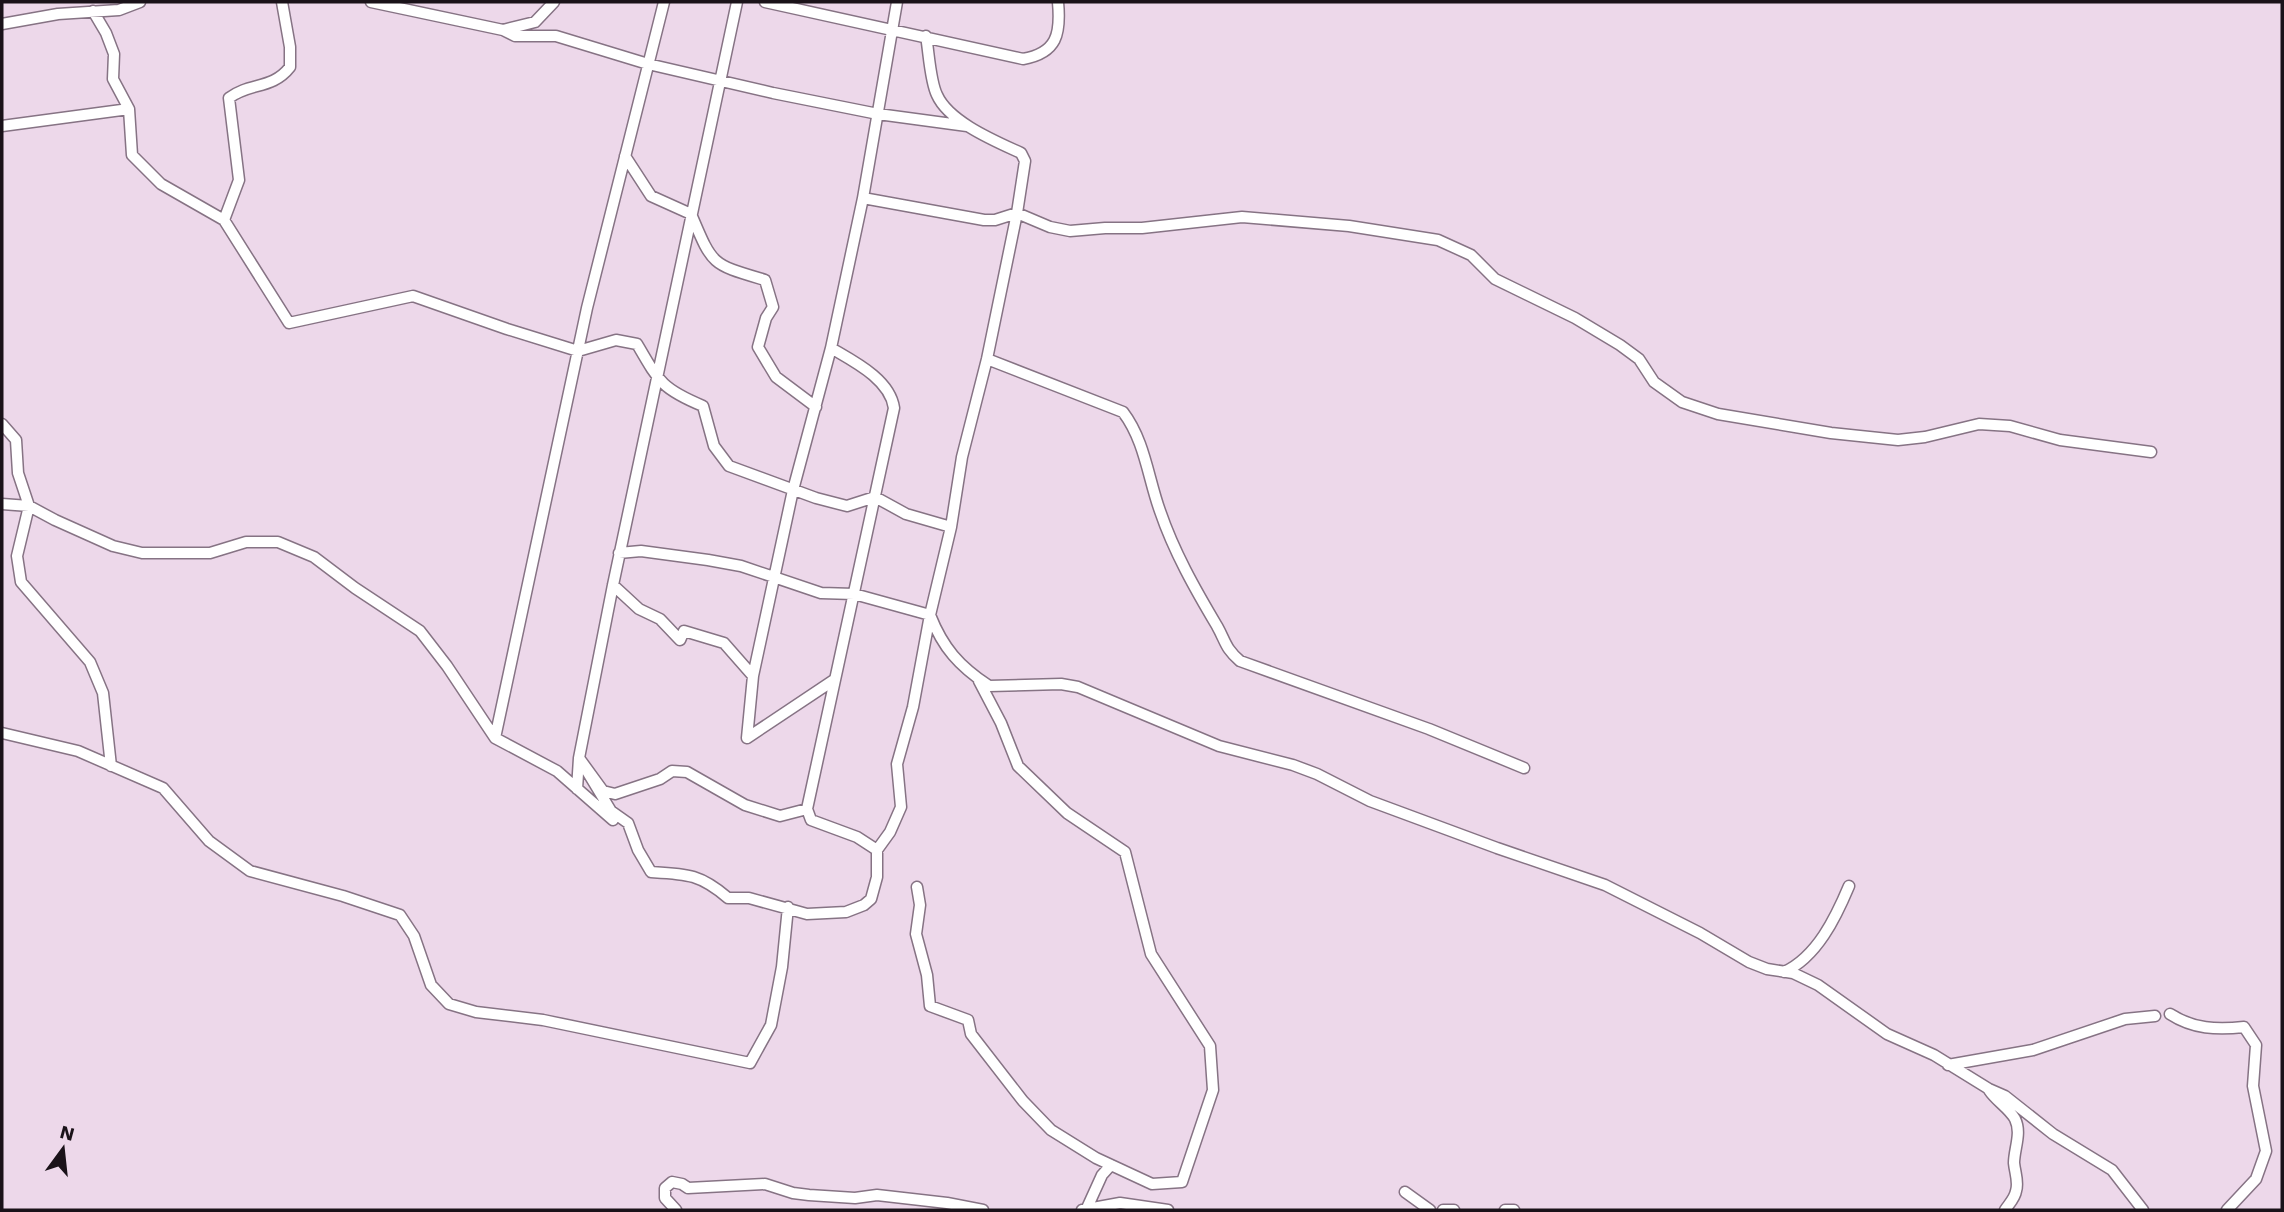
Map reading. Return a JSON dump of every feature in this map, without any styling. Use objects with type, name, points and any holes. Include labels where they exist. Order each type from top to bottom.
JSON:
[{"type":"street","points":[[2,24],[58,14],[119,10],[140,2]]},
{"type":"street","points":[[224,220],[239,180],[229,98],[241,89],[264,86],[281,78],[290,67],[290,47],[282,2]]},
{"type":"street","points":[[371,2],[503,30],[515,36],[556,36],[648,64],[878,114],[968,126]]},
{"type":"street","points":[[503,30],[536,22],[554,2]]},
{"type":"street","points":[[495,738],[578,351],[664,2]]},
{"type":"street","points":[[577,789],[579,758],[619,554],[737,2]]},
{"type":"street","points":[[765,2],[1023,59],[1037,57],[1048,51],[1058,28],[1058,2]]},
{"type":"street","points":[[834,680],[747,737],[753,676],[793,490],[831,348],[863,198],[897,2]]},
{"type":"street","points":[[93,11],[103,25],[114,54],[113,79],[129,109],[132,155],[160,184],[224,220],[289,323],[413,296],[578,351],[616,340],[637,344],[656,377],[674,394],[703,406],[713,446],[729,466],[793,490],[847,506],[875,497],[906,514],[951,527]]},
{"type":"street","points":[[579,758],[611,811],[628,823],[638,850],[651,872],[693,875],[728,898],[749,898],[807,914],[846,912],[872,899],[877,877],[877,850],[890,832],[901,807],[897,764],[913,707],[930,615],[951,527],[962,457],[1017,213],[1024,156],[968,126],[945,107],[936,95],[926,36]]},
{"type":"street","points":[[2,126],[129,109]]},
{"type":"street","points":[[625,156],[651,196],[691,214],[707,254],[723,268],[765,279],[773,307],[766,318],[758,347],[776,377],[816,407]]},
{"type":"street","points":[[863,198],[984,220],[995,220],[1017,213],[1050,227],[1070,231],[1142,228],[1242,217],[1349,226],[1438,240],[1471,255],[1494,279],[1575,318],[1620,345],[1639,359],[1654,382],[1682,402],[1718,414],[1831,433],[1898,440],[1979,425],[2010,426],[2060,440],[2151,452]]},
{"type":"street","points":[[831,348],[873,376],[893,397],[893,418],[807,809],[811,820],[857,837],[877,850]]},
{"type":"street","points":[[986,359],[1123,412],[1135,427],[1159,511],[1187,577],[1219,630],[1228,651],[1240,661],[1429,729],[1524,768]]},
{"type":"street","points":[[2,424],[16,440],[18,473],[29,506],[17,556],[21,582],[90,662],[103,693],[111,766]]},
{"type":"street","points":[[2,504],[29,506],[113,546],[142,553],[211,553],[246,541],[278,542],[314,557],[420,631],[495,738],[557,772],[600,810],[631,832]]},
{"type":"street","points":[[619,554],[642,551],[671,553],[741,566],[821,593],[854,594],[930,615]]},
{"type":"street","points":[[613,585],[639,609],[660,619],[680,640],[684,631],[724,643],[753,676]]},
{"type":"street","points":[[930,615],[939,639],[989,686],[1061,684],[1078,687],[1219,746],[1305,769],[1370,801],[1605,885],[1700,933],[1749,962],[1818,985],[1887,1034],[1934,1055],[2005,1096],[2053,1134],[2112,1170],[2143,1210]]},
{"type":"street","points":[[917,887],[920,905],[916,934],[928,975],[930,1006],[968,1020],[971,1034],[1023,1101],[1051,1130],[1111,1165],[1152,1184],[1182,1182],[1213,1090],[1210,1046],[1151,954],[1125,852],[1067,813],[1018,766],[977,677]]},
{"type":"street","points":[[2,733],[78,751],[163,788],[209,841],[250,871],[343,896],[400,915],[414,936],[431,985],[449,1004],[476,1012],[543,1020],[750,1063],[771,1025],[782,967],[788,907]]},
{"type":"street","points":[[579,758],[603,791],[615,794],[660,779],[672,771],[687,772],[745,804],[780,816],[807,809]]},
{"type":"street","points":[[1783,972],[1793,967],[1825,936],[1849,886]]},
{"type":"street","points":[[2170,1014],[2181,1021],[2216,1030],[2244,1027],[2256,1045],[2253,1086],[2266,1151],[2256,1179],[2227,1210]]},
{"type":"street","points":[[1948,1065],[2033,1050],[2126,1019],[2155,1016]]},
{"type":"street","points":[[1989,1089],[1995,1099],[2015,1117],[2017,1125],[2014,1163],[2017,1186],[2015,1195],[2005,1210]]},
{"type":"street","points":[[1084,1209],[1102,1175],[1111,1165]]},
{"type":"street","points":[[676,1210],[665,1198],[666,1188],[673,1182],[688,1188],[765,1184],[801,1194],[855,1198],[877,1195],[983,1210]]},
{"type":"street","points":[[1405,1192],[1430,1210]]},
{"type":"street","points":[[1084,1209],[1120,1203],[1168,1210]]},
{"type":"street","points":[[1443,1210],[1454,1210]]},
{"type":"street","points":[[1506,1210],[1514,1210]]}]
